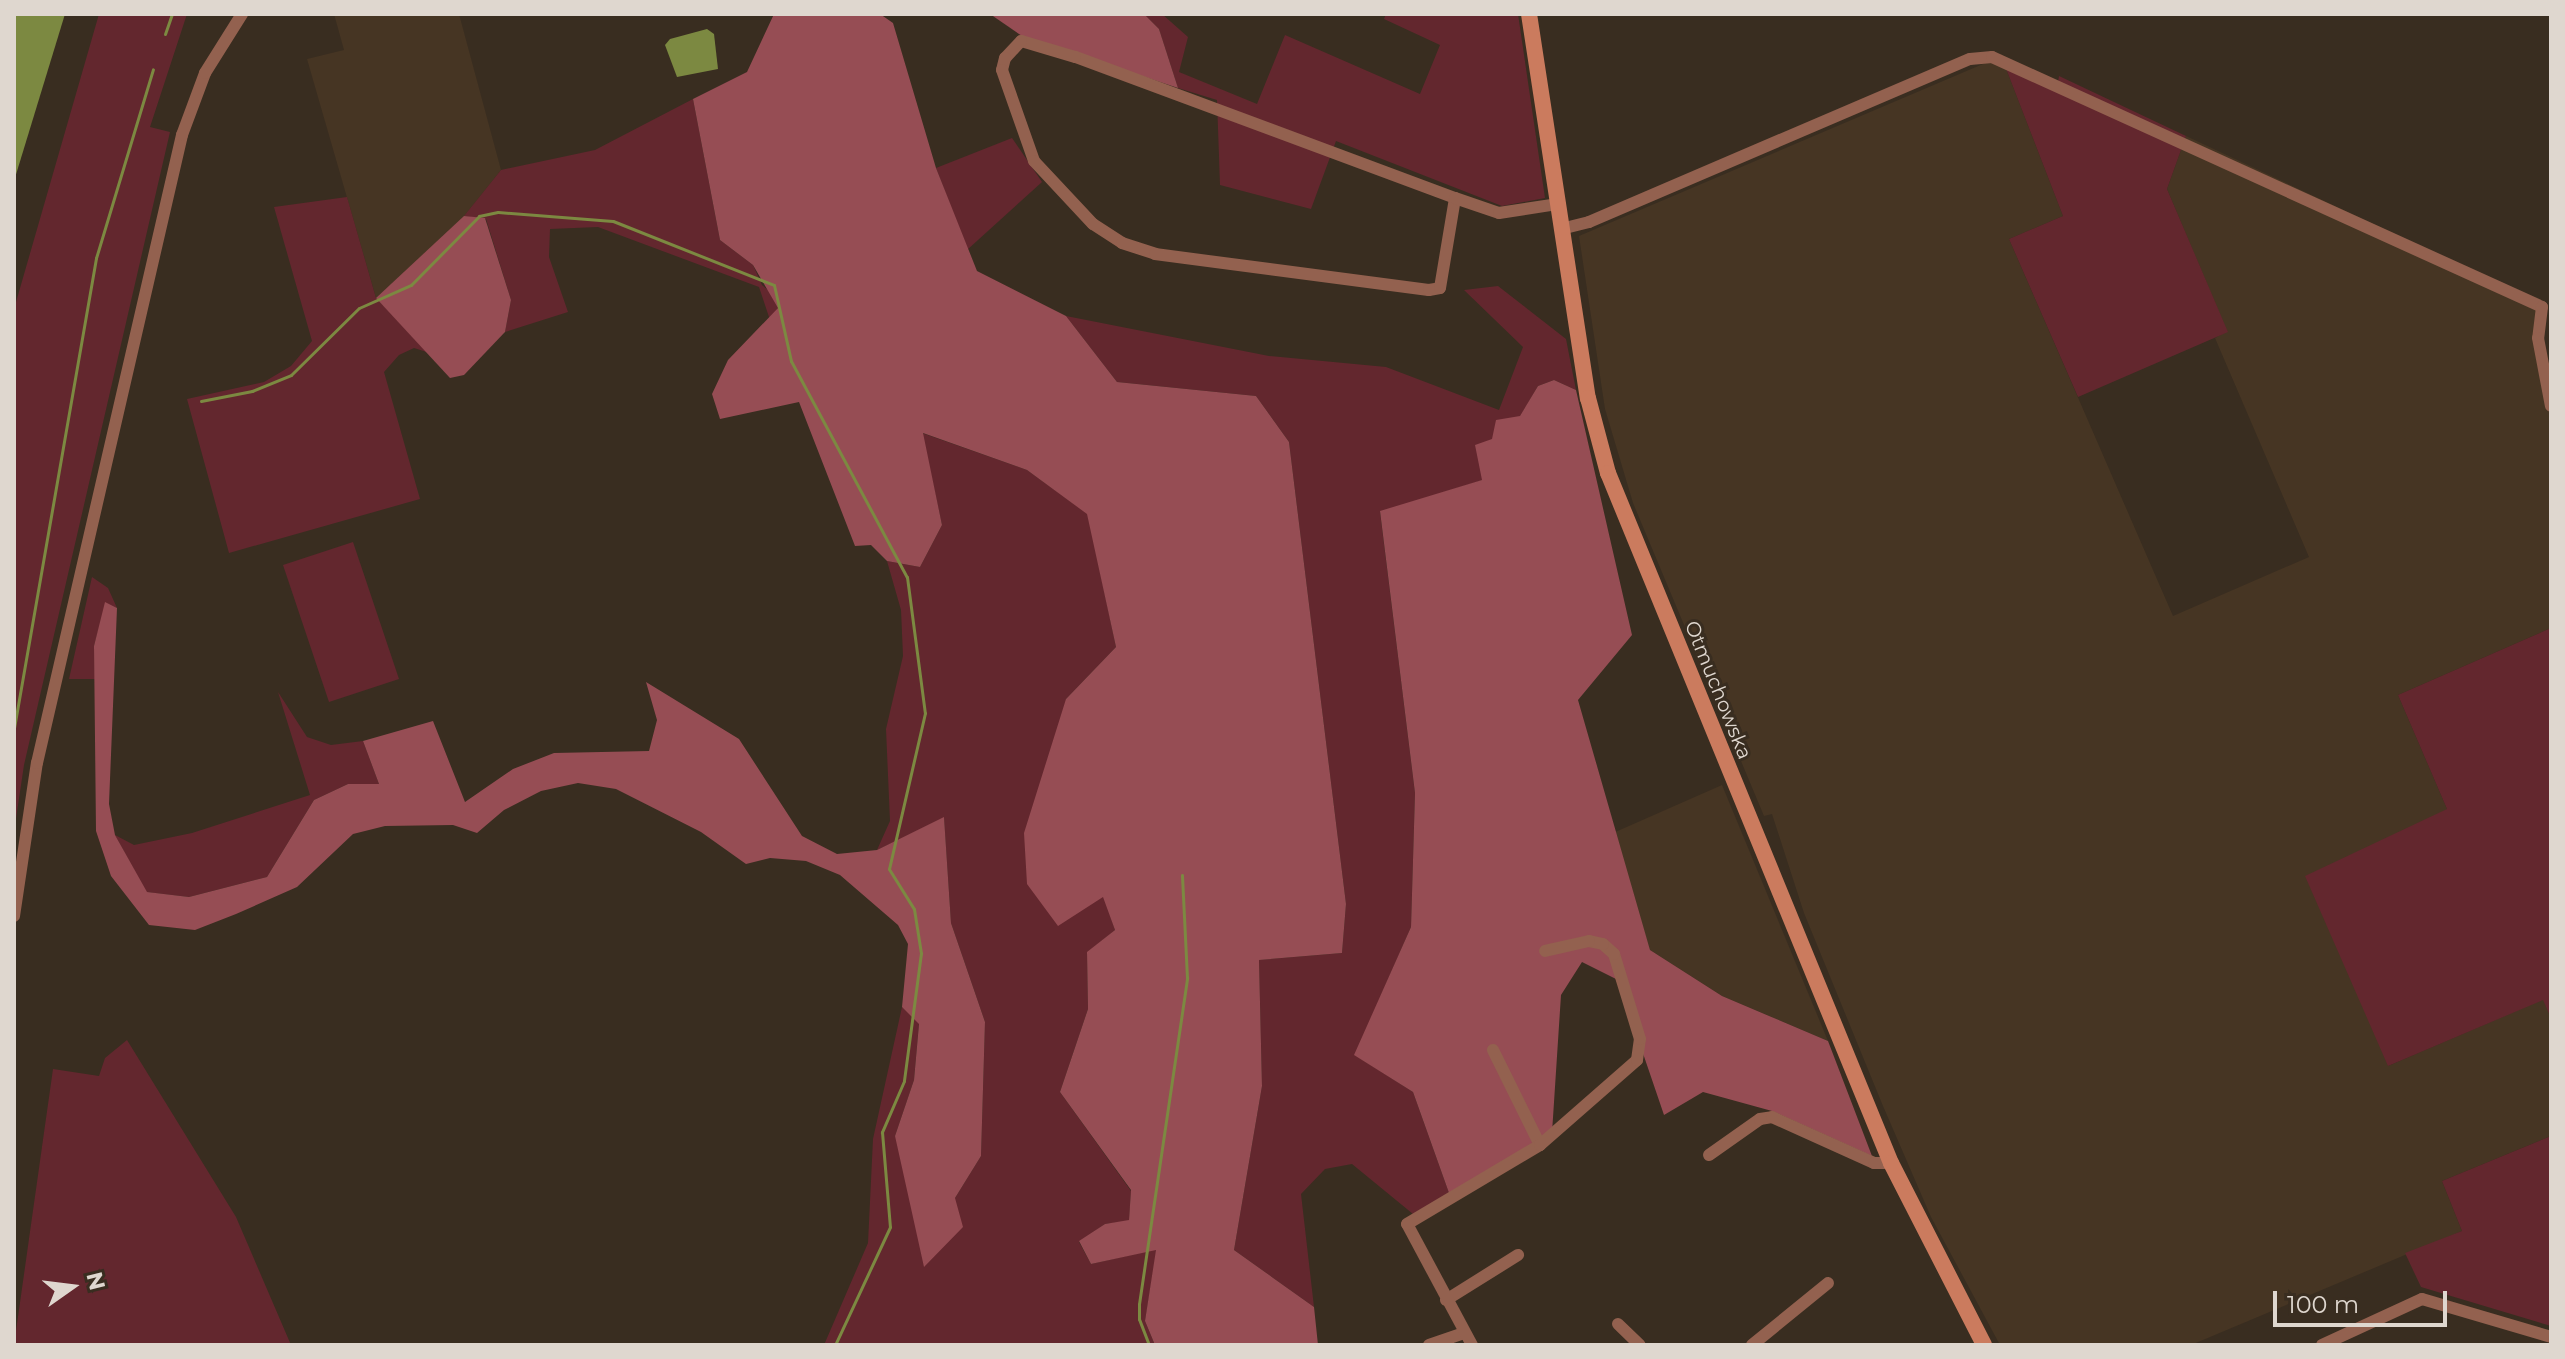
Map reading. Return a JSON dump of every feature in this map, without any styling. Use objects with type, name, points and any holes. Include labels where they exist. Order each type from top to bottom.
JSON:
[{"type":"main road","name":"Otmuchowska","points":[[1529,14],[1588,398],[1608,473],[1891,1163],[1984,1345]]},
{"type":"street","points":[[14,916],[37,763],[182,135],[205,73],[242,14]]},
{"type":"street","points":[[1455,198],[1440,288],[1396,289],[1155,254],[1122,243],[1093,224],[1034,161],[1002,70],[1005,58],[1021,41],[1075,57],[1499,213],[1558,204]]},
{"type":"street","points":[[1561,229],[1602,216],[1970,59],[1992,57],[2542,307],[2538,338],[2551,406]]},
{"type":"street","points":[[1472,1345],[1407,1224],[1540,1145],[1628,1074],[1637,1060],[1640,1039],[1614,954],[1603,944],[1589,941],[1545,951]]},
{"type":"street","points":[[1493,1050],[1540,1145]]},
{"type":"street","points":[[1709,1155],[1760,1119],[1772,1117],[1874,1163],[1891,1163]]},
{"type":"street","points":[[1446,1300],[1518,1255]]},
{"type":"street","points":[[1752,1345],[1828,1283]]},
{"type":"street","points":[[2322,1345],[2422,1299],[2551,1337]]},
{"type":"street","points":[[1618,1324],[1640,1345]]},
{"type":"street","points":[[1429,1345],[1464,1333]]},
{"type":"shaded area","points":[[14,14],[65,14],[14,181]]},
{"type":"shaded area","points":[[99,14],[187,14],[150,127],[170,132],[24,765],[14,832],[14,309]]},
{"type":"shaded area","points":[[334,14],[459,14],[501,170],[449,235],[376,298],[307,59],[344,50]]},
{"type":"shaded area","points":[[774,14],[880,14],[893,23],[936,168],[977,271],[1066,316],[1117,382],[1256,396],[1289,442],[1346,904],[1342,953],[1259,960],[1262,1086],[1234,1250],[1314,1307],[1318,1345],[1155,1345],[1145,1321],[1156,1250],[1091,1264],[1079,1241],[1105,1224],[1129,1220],[1131,1190],[1060,1092],[1088,1009],[1087,952],[1115,930],[1103,897],[1058,926],[1027,884],[1024,833],[1066,699],[1116,647],[1087,514],[1027,470],[923,433],[942,525],[920,567],[887,561],[871,545],[855,546],[799,402],[720,419],[712,394],[728,360],[778,308],[753,265],[720,240],[693,99],[747,72]]},
{"type":"shaded area","points":[[990,14],[1144,14],[1159,29],[1178,88],[1022,36]]},
{"type":"shaded area","points":[[1144,14],[1162,14],[1188,37],[1179,72],[1257,104],[1285,35],[1420,94],[1440,45],[1384,19],[1386,14],[1518,14],[1545,198],[1502,206],[1336,141],[1311,209],[1220,185],[1217,100],[1178,88],[1159,29]]},
{"type":"shaded area","points":[[707,29],[714,34],[718,69],[677,77],[665,45],[670,39]]},
{"type":"shaded area","points":[[1990,61],[2005,66],[2063,216],[2009,239],[2173,616],[2309,557],[2215,338],[2227,331],[2167,189],[2186,136],[2538,301],[2536,338],[2551,423],[2551,628],[2398,695],[2447,809],[2388,1066],[2544,999],[2551,1018],[2551,1136],[2442,1181],[2462,1231],[2191,1345],[2000,1345],[1931,1217],[1883,1106],[1804,913],[1772,814],[1764,816],[1633,503],[1605,409],[1579,236]]},
{"type":"shaded area","points":[[2005,66],[2057,88],[2059,76],[2186,136],[2167,189],[2228,332],[2078,397],[2009,239],[2063,216]]},
{"type":"shaded area","points":[[693,99],[720,240],[753,265],[762,285],[776,297],[778,308],[770,320],[759,287],[598,227],[550,229],[549,257],[568,312],[505,332],[511,300],[486,219],[464,216],[501,170],[595,150]]},
{"type":"shaded area","points":[[1012,138],[1042,182],[967,250],[936,168]]},
{"type":"shaded area","points":[[347,197],[376,298],[433,354],[414,348],[399,355],[384,372],[420,499],[229,553],[187,399],[264,382],[291,366],[312,341],[274,207]]},
{"type":"shaded area","points":[[464,216],[485,218],[511,300],[505,332],[464,375],[450,378],[376,298]]},
{"type":"shaded area","points":[[1498,286],[1566,339],[1576,390],[1554,380],[1538,386],[1483,480],[1380,512],[1415,793],[1411,927],[1355,1055],[1413,1092],[1449,1193],[1413,1214],[1352,1164],[1325,1169],[1301,1194],[1314,1307],[1234,1250],[1262,1086],[1259,960],[1342,953],[1346,904],[1289,442],[1256,396],[1117,382],[1066,316],[1269,356],[1386,367],[1499,410],[1523,347],[1464,290]]},
{"type":"shaded area","points":[[1554,380],[1576,390],[1632,635],[1578,700],[1650,950],[1722,996],[1828,1041],[1872,1156],[1772,1111],[1703,1092],[1664,1115],[1618,980],[1582,962],[1561,995],[1552,1133],[1449,1193],[1413,1092],[1354,1055],[1411,927],[1415,793],[1380,511],[1482,480],[1475,445],[1492,439],[1496,420],[1520,416],[1538,386]]},
{"type":"shaded area","points":[[922,433],[1027,470],[1088,514],[1116,647],[1066,699],[1104,896],[1115,930],[1087,953],[1088,1009],[1060,1092],[1131,1191],[1129,1221],[1105,1224],[1079,1242],[1091,1264],[1157,1249],[1145,1321],[1155,1345],[824,1345],[868,1243],[873,1139],[902,1007],[919,1023],[914,1080],[895,1136],[955,1198],[981,1156],[985,1022],[951,923],[944,818],[877,850],[890,821],[886,729],[903,656],[901,610],[887,561],[920,567],[942,525]]},
{"type":"shaded area","points":[[353,542],[399,679],[329,702],[283,565]]},
{"type":"shaded area","points":[[92,577],[108,588],[117,608],[106,603],[94,646],[95,679],[69,679]]},
{"type":"shaded area","points":[[105,602],[117,608],[109,804],[115,835],[147,892],[189,897],[267,877],[314,800],[348,784],[379,784],[363,741],[433,721],[465,802],[513,769],[554,753],[649,751],[657,720],[646,682],[739,739],[802,836],[837,854],[877,850],[944,817],[951,923],[985,1022],[981,1156],[955,1198],[963,1227],[924,1267],[895,1136],[914,1080],[919,1024],[902,1007],[908,944],[898,925],[840,875],[806,861],[770,858],[746,864],[701,832],[616,789],[578,783],[541,791],[504,810],[477,833],[453,825],[385,826],[353,834],[297,887],[195,930],[149,925],[111,876],[96,831],[94,646]]},
{"type":"shaded area","points":[[2551,628],[2551,1018],[2543,1000],[2388,1066],[2305,876],[2447,809],[2398,695]]},
{"type":"shaded area","points":[[278,692],[307,737],[331,745],[363,741],[379,784],[348,784],[314,800],[267,877],[189,897],[146,892],[115,835],[134,845],[192,833],[310,795]]},
{"type":"shaded area","points":[[1722,785],[1828,1041],[1722,996],[1650,950],[1613,833]]},
{"type":"shaded area","points":[[127,1040],[236,1217],[291,1345],[14,1345],[53,1069],[99,1076],[105,1058]]},
{"type":"shaded area","points":[[2551,1136],[2551,1326],[2421,1287],[2405,1253],[2462,1231],[2442,1181]]},
{"type":"waterway","points":[[165,34],[172,14]]},
{"type":"waterway","points":[[14,728],[96,258],[153,69]]},
{"type":"waterway","points":[[201,401],[252,391],[291,375],[359,308],[411,285],[479,216],[498,212],[613,221],[774,285],[791,361],[907,577],[925,713],[889,869],[914,909],[921,953],[904,1081],[882,1132],[890,1227],[835,1345]]},
{"type":"waterway","points":[[1149,1345],[1139,1319],[1139,1304],[1187,978],[1182,875]]}]
